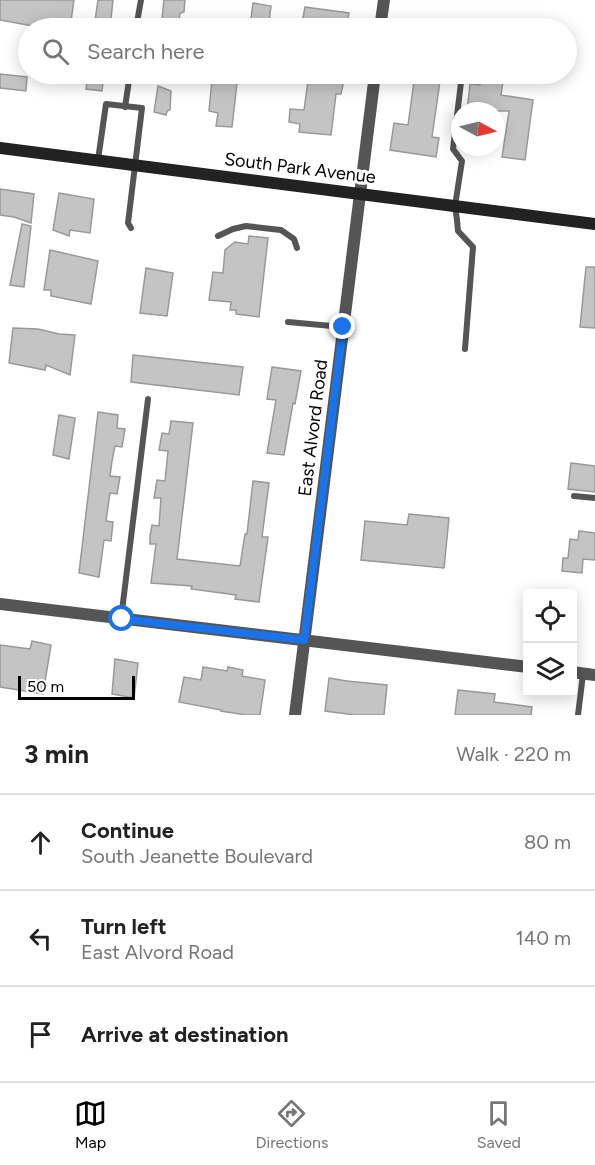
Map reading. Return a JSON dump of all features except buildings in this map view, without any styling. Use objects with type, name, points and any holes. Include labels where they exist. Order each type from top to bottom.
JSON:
[{"type":"main road","name":"South Park Avenue","points":[[0,148],[595,224]]},
{"type":"street","points":[[381,18],[384,0]]},
{"type":"street","name":"East Alvord Road","points":[[295,715],[374,84]]},
{"type":"street","points":[[0,604],[523,666]]},
{"type":"lane","points":[[138,18],[141,0]]},
{"type":"lane","points":[[125,106],[128,84]]},
{"type":"lane","points":[[461,84],[453,149],[462,160],[455,206],[458,231],[473,247],[465,350]]},
{"type":"lane","points":[[98,160],[106,104],[142,108],[128,223],[131,228]]},
{"type":"lane","points":[[218,236],[246,226],[281,230],[294,238],[297,248]]},
{"type":"lane","points":[[288,322],[343,327]]},
{"type":"lane","points":[[122,619],[148,399]]},
{"type":"lane","points":[[574,496],[595,498]]},
{"type":"lane","points":[[578,715],[584,674]]},
{"type":"route","points":[[122,619],[304,640],[343,327]]}]
